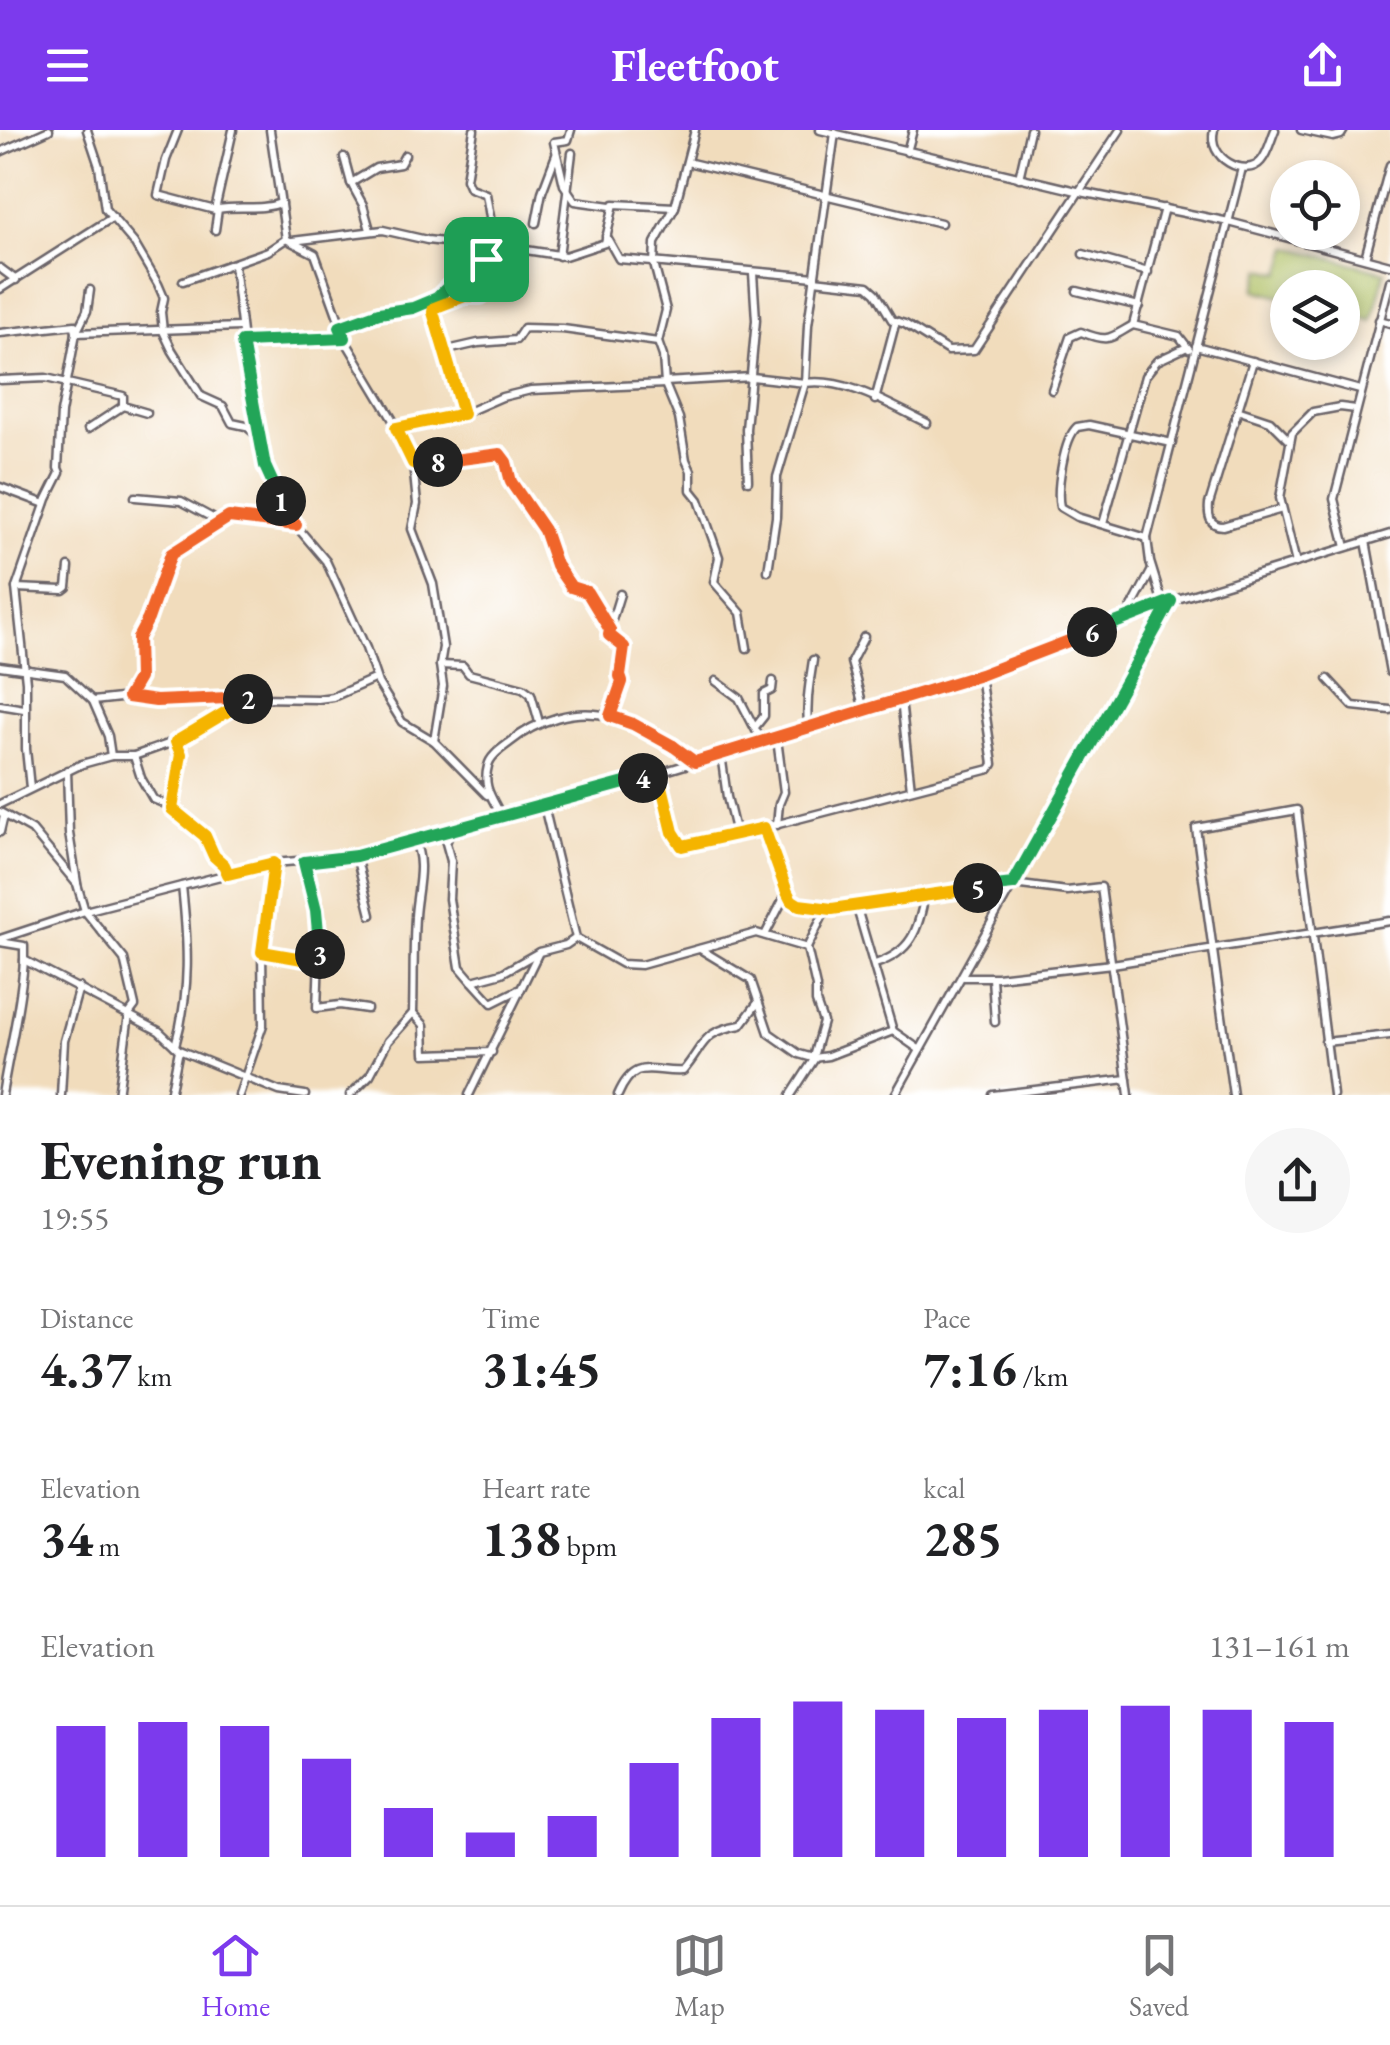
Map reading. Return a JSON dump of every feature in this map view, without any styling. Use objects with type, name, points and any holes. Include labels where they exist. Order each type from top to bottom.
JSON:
[{"type":"street","points":[[0,152],[48,130]]},
{"type":"street","points":[[87,130],[99,166],[104,208],[134,244],[164,298],[163,330],[201,396],[223,406],[232,423],[246,426],[262,441]]},
{"type":"street","points":[[178,130],[158,194],[216,210],[234,130]]},
{"type":"street","points":[[270,130],[288,240]]},
{"type":"street","points":[[463,414],[433,309],[465,296],[481,296],[489,200],[486,194],[470,188],[466,179],[474,130]]},
{"type":"street","points":[[571,130],[568,140],[554,141],[567,190],[575,201],[611,206],[676,206]]},
{"type":"street","points":[[696,130],[676,206],[656,236],[654,264],[666,310],[658,342],[664,356],[665,384],[679,418],[691,471],[691,490],[699,500],[719,558],[714,582],[741,612],[747,648]]},
{"type":"street","points":[[820,130],[1081,192],[1229,222],[1390,265]]},
{"type":"street","points":[[864,130],[864,140]]},
{"type":"street","points":[[907,152],[913,130]]},
{"type":"street","points":[[1020,178],[1030,130]]},
{"type":"street","points":[[606,236],[619,259],[868,286],[876,292],[890,318],[948,352],[974,350],[1120,130]]},
{"type":"street","points":[[1214,130],[1211,141],[1217,155],[1242,168],[1263,159],[1276,130]]},
{"type":"street","points":[[1301,130],[1338,137],[1344,130]]},
{"type":"street","points":[[768,571],[776,517],[776,477],[804,382],[835,133]]},
{"type":"street","points":[[559,256],[572,153]]},
{"type":"street","points":[[536,223],[556,154]]},
{"type":"street","points":[[351,183],[376,168],[400,164],[406,155]]},
{"type":"street","points":[[344,157],[370,230]]},
{"type":"street","points":[[687,162],[942,223]]},
{"type":"street","points":[[1365,258],[1390,165]]},
{"type":"street","points":[[1167,602],[1152,568],[1147,538],[1195,356],[1192,347],[1242,168]]},
{"type":"street","points":[[215,230],[218,209],[265,209],[280,203]]},
{"type":"street","points":[[184,281],[234,265],[288,240],[370,230],[486,252],[526,250],[559,256],[603,244],[611,206]]},
{"type":"street","points":[[1052,390],[1070,337],[1082,332],[1103,341],[1111,340],[1133,325],[1164,208]]},
{"type":"street","points":[[0,289],[112,217]]},
{"type":"street","points":[[288,240],[316,254],[345,338],[413,463],[417,504],[412,529],[428,566],[439,607],[443,647],[443,686],[434,740]]},
{"type":"street","points":[[340,327],[437,298],[486,252]]},
{"type":"street","points":[[1083,254],[1148,272]]},
{"type":"street","points":[[234,265],[254,418],[267,473],[296,525],[326,560],[376,678],[402,722],[434,740],[487,795],[501,816]]},
{"type":"street","points":[[0,268],[16,280]]},
{"type":"street","points":[[748,482],[746,429],[756,320],[753,273]]},
{"type":"street","points":[[1346,547],[1334,499],[1390,281]]},
{"type":"street","points":[[76,333],[87,312],[90,290]]},
{"type":"street","points":[[1077,291],[1139,306]]},
{"type":"street","points":[[1379,320],[1390,323]]},
{"type":"street","points":[[875,400],[896,321]]},
{"type":"street","points":[[0,333],[75,324],[76,333],[61,413],[60,473],[16,588],[25,672],[30,788]]},
{"type":"street","points":[[1133,325],[1179,336],[1192,347],[1360,390]]},
{"type":"street","points":[[76,333],[240,327]]},
{"type":"street","points":[[443,351],[516,340],[524,328],[563,329],[658,342]]},
{"type":"street","points":[[242,342],[345,338]]},
{"type":"street","points":[[1103,524],[1144,376],[1150,367],[1192,347]]},
{"type":"street","points":[[1253,361],[1218,470],[1209,518],[1213,524],[1222,526],[1282,509]]},
{"type":"street","points":[[396,428],[463,414],[502,397],[531,390],[752,378],[844,386],[865,392],[926,423]]},
{"type":"street","points":[[0,380],[69,381],[123,396],[122,406]]},
{"type":"street","points":[[88,429],[122,406],[147,413]]},
{"type":"street","points":[[1296,562],[1280,486],[1290,441],[1300,422],[1313,412],[1340,407],[1356,409]]},
{"type":"street","points":[[1240,411],[1270,421],[1290,441]]},
{"type":"street","points":[[1147,538],[1077,517],[1060,507],[1058,495],[1070,434],[1080,425],[1172,444]]},
{"type":"street","points":[[413,463],[500,454],[511,482],[544,530],[556,565],[571,587],[587,592],[610,630]]},
{"type":"street","points":[[0,487],[45,504]]},
{"type":"street","points":[[135,497],[181,501],[220,522]]},
{"type":"street","points":[[128,697],[139,678],[138,638],[171,554],[220,522],[237,517],[296,525]]},
{"type":"street","points":[[0,940],[85,912],[228,874],[274,863],[356,856],[659,774],[980,675],[1167,602],[1390,534]]},
{"type":"street","points":[[1366,542],[1390,672]]},
{"type":"street","points":[[16,588],[63,590],[68,587],[70,567]]},
{"type":"street","points":[[1125,620],[1152,568]]},
{"type":"street","points":[[610,716],[622,682],[624,650],[609,635],[620,594]]},
{"type":"street","points":[[895,1095],[1167,602]]},
{"type":"street","points":[[864,638],[851,662],[865,712]]},
{"type":"street","points":[[808,729],[805,696],[814,660]]},
{"type":"street","points":[[440,665],[463,666],[469,674],[523,688],[531,694],[539,722]]},
{"type":"street","points":[[0,666],[65,675],[93,701],[108,736],[110,756]]},
{"type":"street","points":[[659,774],[673,832],[682,846],[777,825],[992,767],[980,675]]},
{"type":"street","points":[[93,701],[128,697],[156,701],[251,697],[318,700],[376,678]]},
{"type":"street","points":[[1328,679],[1353,706],[1390,710]]},
{"type":"street","points":[[716,681],[739,698],[762,742]]},
{"type":"street","points":[[756,726],[764,716],[764,694],[772,690],[773,681]]},
{"type":"street","points":[[0,804],[67,770],[110,756],[134,756],[176,742],[251,697]]},
{"type":"street","points":[[901,700],[911,790]]},
{"type":"street","points":[[0,706],[24,709]]},
{"type":"street","points":[[487,795],[488,766],[494,755],[539,722],[578,714],[610,716],[633,724],[695,762]]},
{"type":"street","points":[[776,738],[784,792],[777,825]]},
{"type":"street","points":[[172,809],[181,754],[176,742]]},
{"type":"street","points":[[721,754],[736,834]]},
{"type":"street","points":[[134,756],[141,778],[154,798],[205,836],[228,874]]},
{"type":"street","points":[[67,770],[68,817],[77,884],[85,912],[124,959],[134,1006],[118,1095]]},
{"type":"street","points":[[544,806],[576,938],[630,966],[756,933],[807,948]]},
{"type":"street","points":[[1233,1095],[1196,828],[1296,810],[1332,1095]]},
{"type":"street","points":[[0,832],[2,814],[32,830],[77,884]]},
{"type":"street","points":[[764,828],[787,892],[799,905],[826,909],[1013,884],[1067,891],[1101,887],[1129,1095]]},
{"type":"street","points":[[451,830],[446,843],[451,861],[449,899],[460,967],[492,1003],[519,989]]},
{"type":"street","points":[[413,839],[420,862],[413,1012],[424,1026],[425,1054],[493,1052]]},
{"type":"street","points":[[356,856],[371,915]]},
{"type":"street","points":[[304,862],[316,910],[320,962],[316,1008],[340,1005],[367,1009]]},
{"type":"street","points":[[239,1095],[263,1024],[262,952],[274,863]]},
{"type":"street","points":[[170,1095],[189,966],[182,886]]},
{"type":"street","points":[[766,935],[787,892]]},
{"type":"street","points":[[875,964],[894,958],[919,929],[926,895]]},
{"type":"street","points":[[856,906],[893,1031],[920,1050]]},
{"type":"street","points":[[791,1095],[814,1058],[823,1022],[807,948],[826,909]]},
{"type":"street","points":[[964,976],[992,978],[1112,964],[1390,921]]},
{"type":"street","points":[[472,980],[502,973],[576,938]]},
{"type":"street","points":[[0,940],[24,946],[21,1006],[6,1061],[2,1095]]},
{"type":"street","points":[[699,949],[745,974],[756,988],[769,1033],[790,1050],[814,1058],[893,1031]]},
{"type":"street","points":[[262,952],[320,962]]},
{"type":"street","points":[[470,1095],[540,952]]},
{"type":"street","points":[[24,960],[130,1014],[159,1031],[177,1048],[280,1091],[305,1095]]},
{"type":"street","points":[[992,978],[994,1022]]},
{"type":"street","points":[[61,1095],[64,1041],[79,988]]},
{"type":"street","points":[[618,1095],[630,1074],[642,1068],[683,1071],[707,1036],[722,1027],[741,1025],[758,1001]]},
{"type":"street","points":[[350,1095],[370,1075],[388,1040],[413,1012]]},
{"type":"street","points":[[1326,1042],[1390,1036]]},
{"type":"street","points":[[993,1095],[1127,1079]]},
{"type":"green space","points":[[1288,250],[1301,250],[1385,272],[1372,321],[1360,318],[1360,270],[1282,270]]},
{"type":"green space","points":[[1262,269],[1270,271],[1270,294],[1255,290]]},
{"type":"route","points":[[486,259],[481,296],[465,296],[434,308],[433,312],[463,414],[396,428],[413,463],[500,454],[511,482],[544,530],[556,565],[571,587],[587,592],[610,630],[609,635],[624,647],[620,665],[623,679],[610,716],[633,724],[695,762],[980,675],[1171,601],[1013,884],[832,909],[799,905],[787,892],[764,828],[682,846],[673,832],[659,774],[356,856],[304,862],[318,920],[320,962],[262,952],[274,863],[228,874],[205,836],[172,809],[181,754],[176,742],[251,697],[156,701],[128,697],[138,685],[139,634],[171,554],[229,517],[296,525],[267,473],[242,342],[345,338],[340,327],[437,298],[466,269],[486,259]]}]
